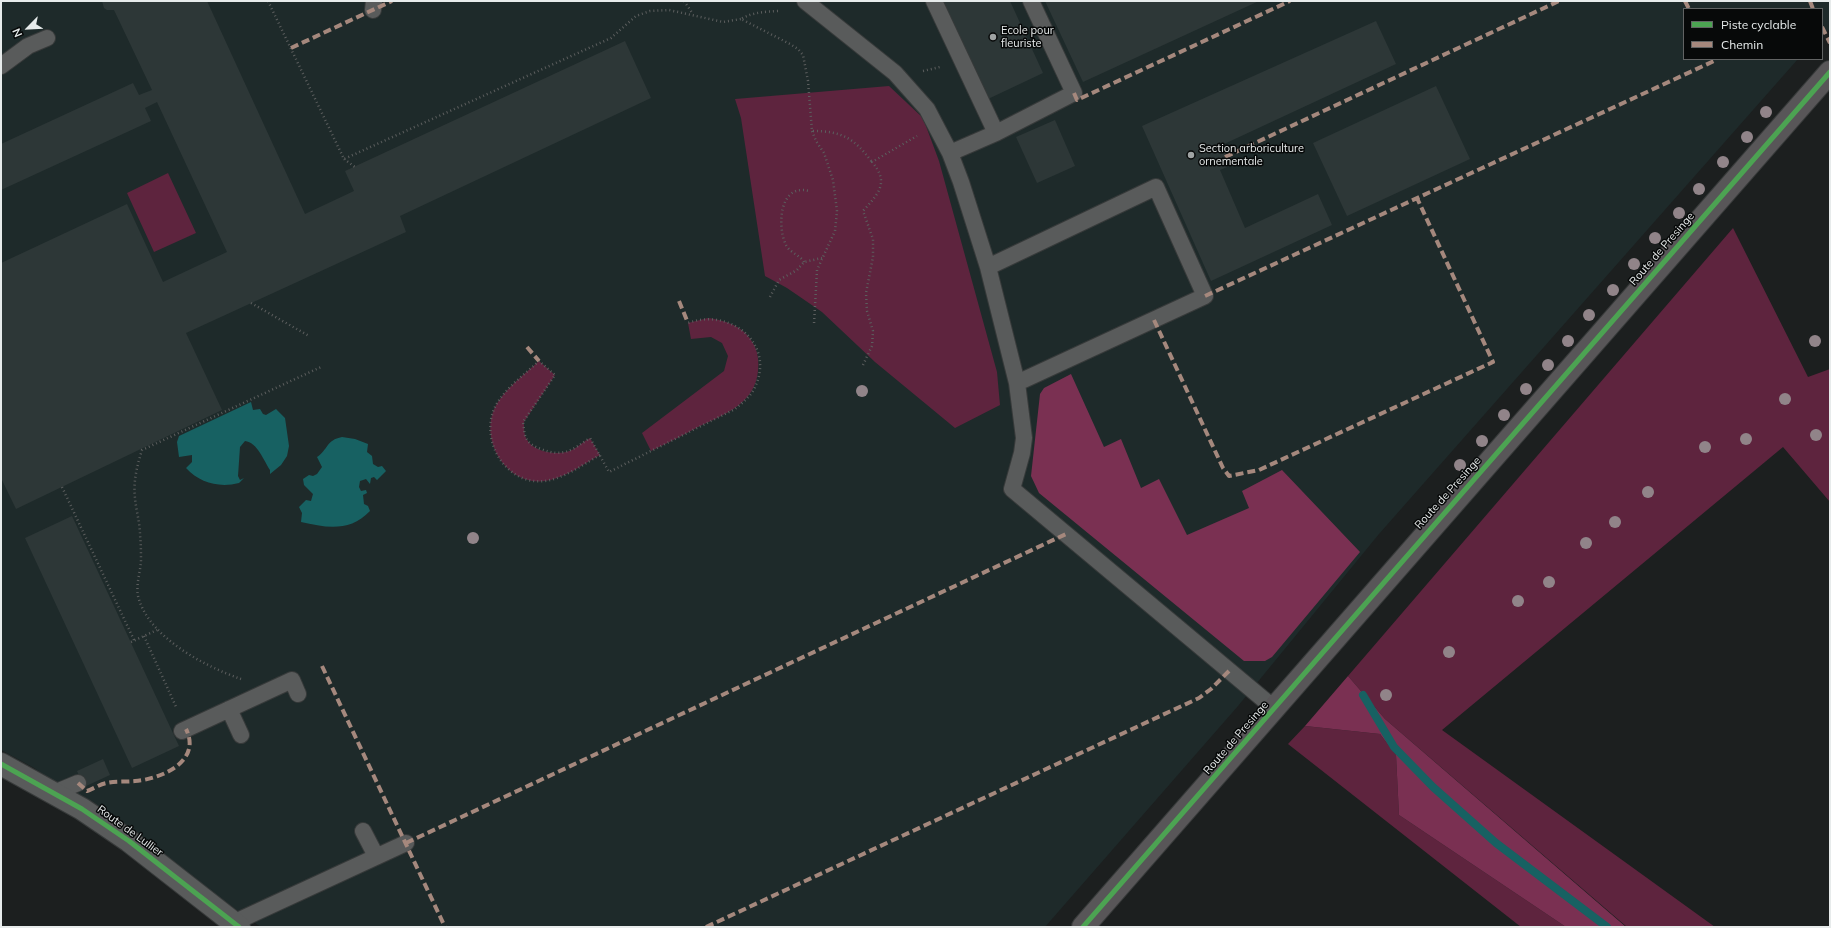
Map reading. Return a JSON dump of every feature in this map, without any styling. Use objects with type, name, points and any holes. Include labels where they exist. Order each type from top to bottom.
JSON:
[{"type":"street","name":"Route de Presinge","points":[[1083,927],[1275,709],[1396,566],[1830,72]]},
{"type":"street","name":"Route de Lullier","points":[[1,764],[54,792],[129,841],[236,925]]},
{"type":"lane","points":[[805,1],[895,73],[927,109],[950,153],[961,182],[988,267],[1017,383],[1024,438],[1022,453],[1012,489],[1275,709]]},
{"type":"lane","points":[[934,1],[996,133]]},
{"type":"lane","points":[[950,153],[996,133],[1074,93],[1031,1]]},
{"type":"lane","points":[[1,66],[28,46],[47,38]]},
{"type":"lane","points":[[988,267],[1156,187],[1205,296],[1017,383]]},
{"type":"lane","points":[[184,730],[292,680],[298,694]]},
{"type":"lane","points":[[229,709],[241,735]]},
{"type":"lane","points":[[54,792],[78,782]]},
{"type":"lane","points":[[363,830],[376,856]]},
{"type":"lane","points":[[236,925],[309,881],[406,843]]},
{"type":"path","points":[[268,1],[344,159],[355,167]]},
{"type":"path","points":[[684,1],[694,14]]},
{"type":"path","points":[[344,159],[611,38],[636,16],[659,10],[694,14],[723,22],[741,19],[750,14],[759,12],[778,11]]},
{"type":"path","points":[[741,19],[790,44],[798,49],[803,55],[808,81],[812,131],[816,142],[824,153],[833,180],[836,194],[835,231],[817,270],[814,324]]},
{"type":"path","points":[[895,73],[938,68],[961,58]]},
{"type":"path","points":[[812,131],[835,132],[850,138],[860,146],[872,162],[879,172],[881,181],[878,194],[863,210],[873,239],[873,257],[866,293],[867,311],[873,331],[872,346],[863,365]]},
{"type":"path","points":[[872,162],[913,138]]},
{"type":"path","points":[[804,262],[802,258],[787,247],[785,243],[781,230],[781,211],[786,199],[790,195],[802,189],[809,191]]},
{"type":"path","points":[[770,297],[779,280],[798,270],[804,262],[822,258]]},
{"type":"path","points":[[251,303],[309,336]]},
{"type":"path","points":[[600,455],[568,474],[544,481],[525,478],[515,474],[503,464],[494,450],[490,432],[491,416],[495,407],[507,391],[539,361],[555,375],[524,422],[526,438],[533,446],[551,453],[560,454],[572,450],[590,438],[600,455],[609,472],[735,409],[750,395],[758,379],[759,360],[753,343],[748,336],[735,325],[719,320],[699,319],[688,324]]},
{"type":"path","points":[[272,689],[213,667],[190,654],[157,630],[144,611],[138,596],[137,586],[141,562],[140,533],[134,485],[142,450],[321,366]]},
{"type":"path","points":[[62,487],[132,641],[157,630]]},
{"type":"path","points":[[144,636],[184,730]]},
{"type":"shaded area","points":[[1,1],[1830,1],[1830,29],[1823,34],[1823,8],[1683,8],[1683,60],[1797,60],[1379,534],[1238,706],[1045,927],[261,927],[34,768],[1,750]]},
{"type":"shaded area","points":[[889,86],[923,118],[939,161],[997,372],[1000,405],[955,428],[875,362],[822,312],[787,288],[765,276],[741,118],[735,99]]},
{"type":"shaded area","points":[[168,173],[196,233],[154,252],[127,193]]},
{"type":"shaded area","points":[[1733,228],[1808,377],[1830,369],[1830,502],[1783,447],[1442,730],[1715,927],[1627,927],[1385,719],[1348,676]]},
{"type":"shaded area","points":[[708,318],[729,323],[747,334],[756,350],[758,358],[756,382],[745,399],[729,412],[651,451],[642,433],[724,371],[728,356],[722,343],[711,337],[691,339],[688,323]]},
{"type":"shaded area","points":[[539,361],[555,375],[524,422],[524,432],[529,443],[540,450],[560,453],[572,450],[590,438],[600,455],[560,477],[545,481],[531,481],[518,476],[499,458],[491,433],[491,420],[499,400],[515,382]]},
{"type":"shaded area","points":[[1071,374],[1104,447],[1121,439],[1141,488],[1159,479],[1187,535],[1249,508],[1242,491],[1282,470],[1360,552],[1272,657],[1265,661],[1244,661],[1039,493],[1031,476],[1040,394],[1044,388]]},
{"type":"shaded area","points":[[1348,676],[1385,719],[1626,927],[1566,927],[1399,815],[1396,755],[1380,734],[1305,726]]},
{"type":"shaded area","points":[[1305,726],[1380,734],[1396,755],[1399,815],[1566,927],[1521,927],[1288,744]]},
{"type":"water","points":[[251,402],[253,410],[260,409],[263,414],[266,415],[276,409],[285,418],[289,446],[287,456],[281,465],[270,474],[270,470],[257,448],[245,441],[240,447],[238,476],[240,480],[244,478],[239,483],[224,485],[210,483],[191,473],[186,468],[192,462],[192,455],[179,457],[177,442],[179,436]]},
{"type":"water","points":[[342,437],[355,439],[368,444],[367,452],[372,456],[373,464],[378,467],[382,466],[386,471],[377,480],[374,477],[371,478],[370,484],[366,479],[360,481],[359,487],[361,491],[366,490],[367,493],[363,495],[364,504],[368,506],[370,511],[362,518],[354,522],[338,527],[320,526],[301,522],[302,513],[299,507],[306,500],[311,501],[313,494],[304,485],[303,479],[309,475],[313,476],[317,474],[322,467],[317,457],[333,440]]},
{"type":"building","points":[[102,1],[207,1],[305,214],[354,191],[345,171],[625,41],[651,98],[400,216],[406,232],[186,333],[222,410],[16,509],[1,478],[1,263],[127,204],[163,282],[227,252],[157,102],[145,108],[151,121],[1,190],[1,144],[133,83],[139,95],[152,90],[114,10],[107,10],[104,8]]},
{"type":"building","name":"Ecole pour fleuriste","points":[[942,1],[1010,1],[1043,73],[988,99]]},
{"type":"building","points":[[1045,1],[1259,1],[1083,82]]},
{"type":"building","name":"Section arboriculture ornementale","points":[[1376,21],[1396,64],[1222,145],[1232,165],[1220,170],[1245,228],[1318,194],[1332,225],[1211,281],[1142,126]]},
{"type":"building","points":[[1436,86],[1470,159],[1347,216],[1313,143]]},
{"type":"building","points":[[1055,120],[1075,166],[1037,183],[1016,137]]},
{"type":"building","points":[[72,516],[179,746],[132,768],[25,538]]},
{"type":"building","points":[[103,759],[110,775],[84,787],[77,771]]},
{"type":"waterway","points":[[1363,695],[1394,747],[1433,787],[1496,843],[1607,927]]},
{"type":"marked path","points":[[291,48],[392,1]]},
{"type":"marked path","points":[[1074,93],[1077,100],[1290,1]]},
{"type":"marked path","points":[[1225,157],[1559,1]]},
{"type":"marked path","points":[[1685,1],[1688,8]]},
{"type":"marked path","points":[[1810,1],[1813,8]]},
{"type":"marked path","points":[[1823,29],[1830,43]]},
{"type":"marked path","points":[[1205,296],[1714,60]]},
{"type":"marked path","points":[[1154,320],[1223,468],[1229,476],[1259,470],[1493,362],[1417,198]]},
{"type":"marked path","points":[[679,301],[688,323]]},
{"type":"marked path","points":[[527,347],[539,361]]},
{"type":"marked path","points":[[406,843],[1066,534]]},
{"type":"marked path","points":[[322,666],[445,927]]},
{"type":"marked path","points":[[706,927],[1199,698],[1211,689],[1229,671]]},
{"type":"marked path","points":[[78,783],[87,791],[99,785],[114,782],[146,780],[157,777],[177,766],[184,759],[189,750],[190,740],[186,729]]},
{"type":"cycle path","points":[[1083,927],[1830,72]]},
{"type":"cycle path","points":[[1,764],[82,809],[129,841],[239,927]]},
{"type":"place","name":"Ecole pour fleuriste","points":[[993,37]]},
{"type":"place","name":"Section arboriculture ornementale","points":[[1191,155]]}]
